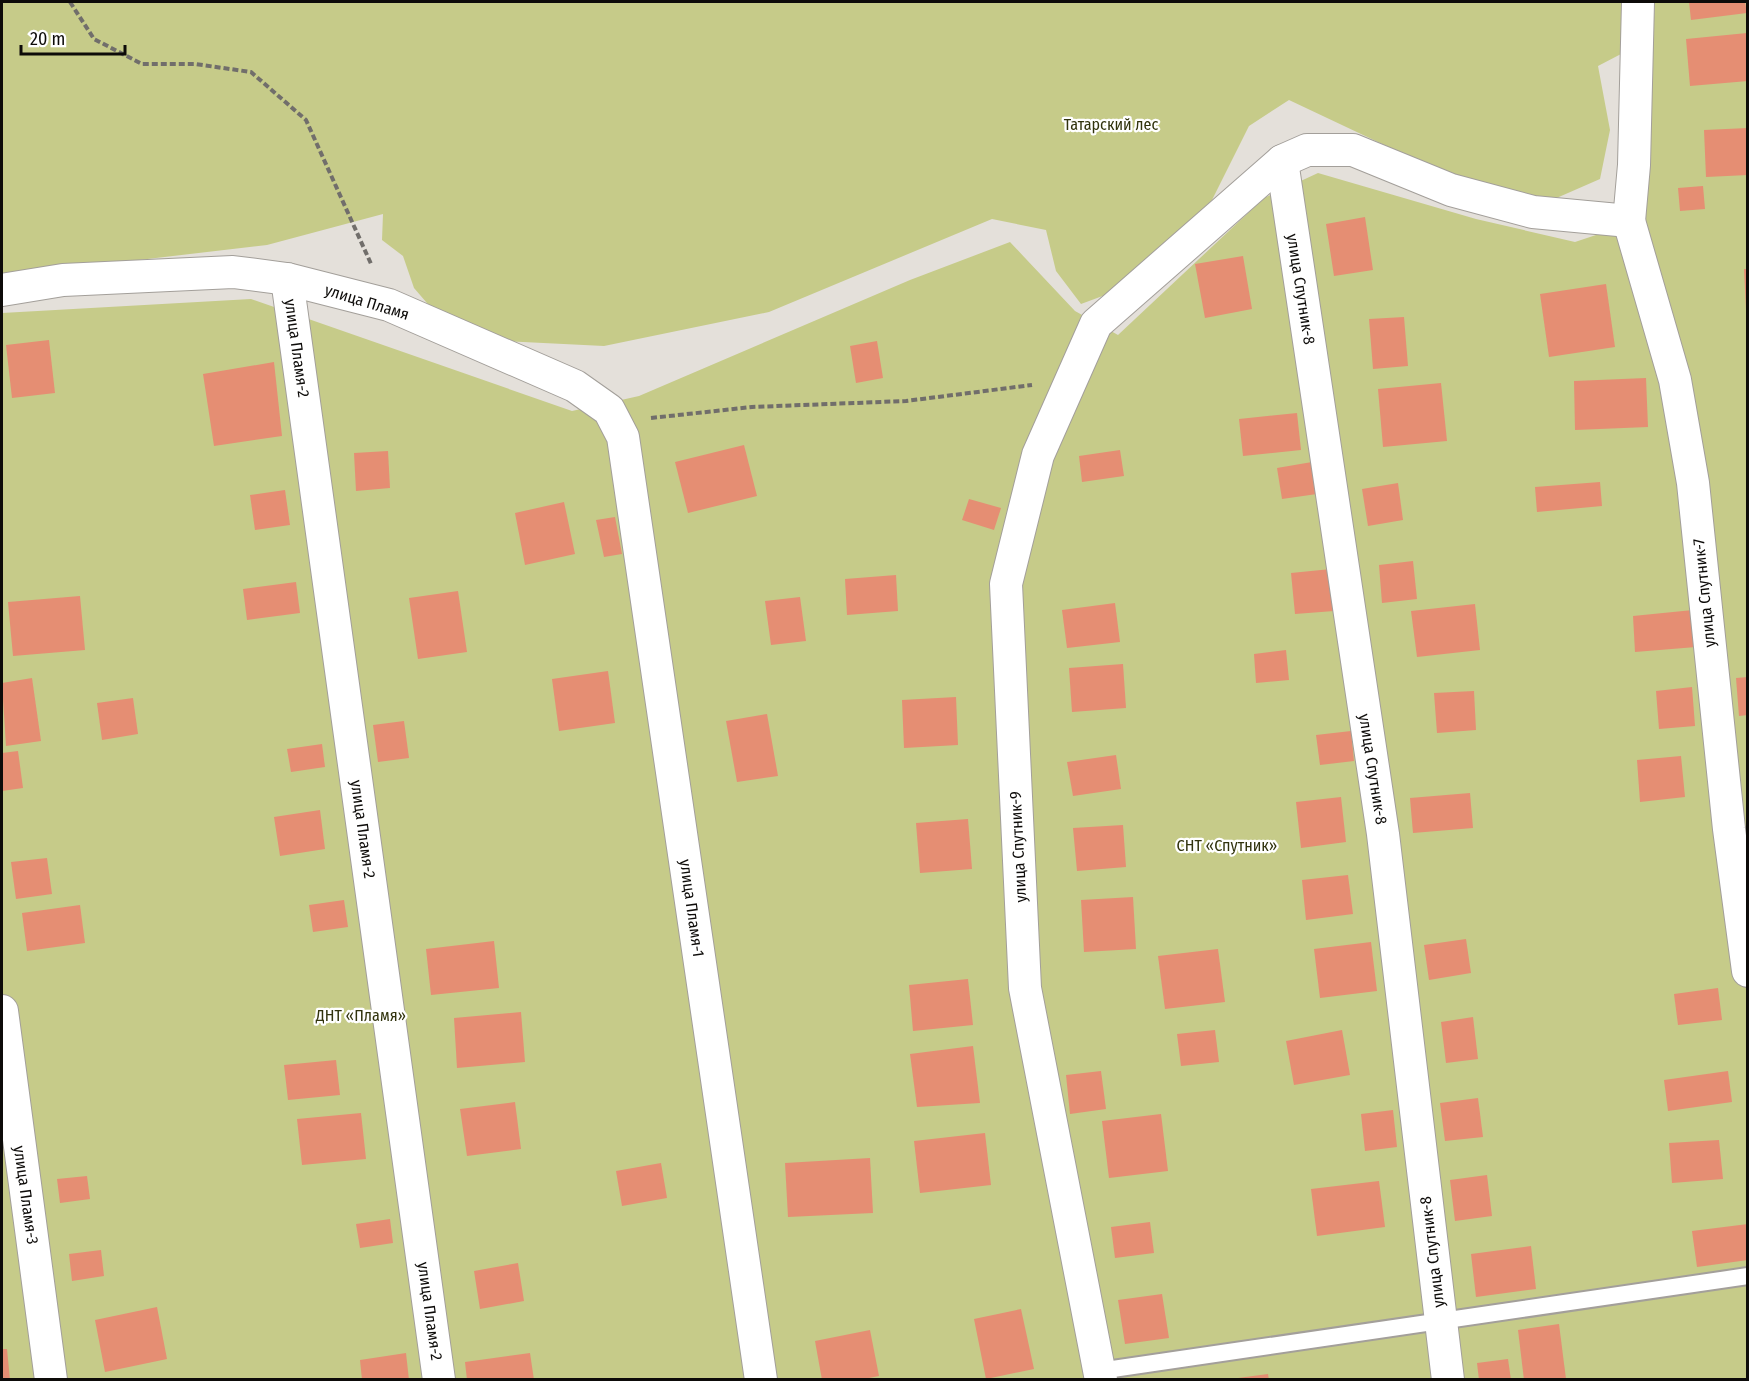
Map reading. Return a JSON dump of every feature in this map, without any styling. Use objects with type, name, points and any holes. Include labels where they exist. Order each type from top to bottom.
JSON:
[{"type":"street","points":[[1282,161],[1307,150],[1353,150],[1451,189],[1533,212],[1629,221],[1634,165],[1638,2]]},
{"type":"street","name":"улица Спутник-9","points":[[1100,1375],[1025,988],[1006,584],[1038,454],[1096,324],[1282,161]]},
{"type":"street","name":"улица Спутник-8","points":[[1282,161],[1383,834],[1448,1380]]},
{"type":"street","name":"улица Спутник-7","points":[[1629,221],[1675,380],[1693,483],[1728,818],[1748,971]]},
{"type":"street","name":"улица Пламя","points":[[2,290],[63,280],[233,272],[287,279],[389,305],[575,386],[609,410],[619,430]]},
{"type":"street","name":"улица Пламя-2","points":[[287,279],[439,1380]]},
{"type":"street","name":"улица Пламя-1","points":[[619,430],[761,1380]]},
{"type":"street","name":"улица Пламя-3","points":[[2,1011],[51,1380]]},
{"type":"lane","points":[[1100,1375],[1440,1321],[1748,1276]]},
{"type":"path","points":[[70,2],[94,39],[142,64],[195,64],[251,72],[306,120],[389,305]]},
{"type":"path","points":[[619,430],[752,407],[906,401],[1071,380]]},
{"type":"green space","name":"Татарский лес","points":[[2,2],[1623,2],[1621,54],[1598,66],[1610,130],[1600,179],[1552,200],[1469,185],[1289,100],[1249,126],[1212,200],[1116,291],[1081,304],[1056,271],[1046,230],[992,219],[769,312],[604,346],[502,341],[439,317],[414,288],[403,256],[382,240],[383,214],[267,245],[2,276]]},
{"type":"green space","name":"СНТ «Спутник»","points":[[1655,2],[1747,2],[1747,1379],[2,1380],[2,313],[251,299],[572,411],[639,396],[910,280],[1010,242],[1075,311],[1118,335],[1264,198],[1318,173],[1476,219],[1575,242],[1641,220]]},
{"type":"building","points":[[1689,2],[1745,2],[1747,13],[1691,20]]},
{"type":"building","points":[[1747,33],[1748,81],[1690,86],[1686,39]]},
{"type":"building","points":[[1748,128],[1748,175],[1706,177],[1704,130]]},
{"type":"building","points":[[1703,186],[1705,209],[1680,211],[1678,188]]},
{"type":"building","points":[[1365,217],[1373,270],[1334,276],[1326,224]]},
{"type":"building","points":[[1243,256],[1252,309],[1205,318],[1195,264]]},
{"type":"building","points":[[1744,269],[1748,269],[1748,309],[1746,309]]},
{"type":"building","points":[[1606,284],[1615,347],[1549,357],[1540,294]]},
{"type":"building","points":[[1404,317],[1408,366],[1373,369],[1369,319]]},
{"type":"building","points":[[49,340],[55,393],[12,398],[6,345]]},
{"type":"building","points":[[877,341],[883,378],[856,383],[850,346]]},
{"type":"building","points":[[274,362],[282,436],[214,446],[203,374]]},
{"type":"building","points":[[1646,378],[1648,427],[1575,430],[1574,381]]},
{"type":"building","points":[[1441,383],[1447,441],[1383,447],[1378,389]]},
{"type":"building","points":[[1297,413],[1301,450],[1243,456],[1239,419]]},
{"type":"building","points":[[744,445],[757,496],[688,513],[675,462]]},
{"type":"building","points":[[1120,450],[1124,476],[1082,482],[1079,456]]},
{"type":"building","points":[[388,451],[390,488],[356,491],[354,453]]},
{"type":"building","points":[[1312,462],[1317,494],[1282,499],[1277,468]]},
{"type":"building","points":[[1600,482],[1602,506],[1537,512],[1535,487]]},
{"type":"building","points":[[1398,483],[1403,520],[1368,526],[1362,489]]},
{"type":"building","points":[[285,490],[290,525],[255,530],[250,495]]},
{"type":"building","points":[[969,499],[1001,508],[994,530],[962,520]]},
{"type":"building","points":[[564,502],[575,554],[525,565],[515,513]]},
{"type":"building","points":[[615,517],[622,554],[604,557],[596,520]]},
{"type":"building","points":[[1413,561],[1417,599],[1382,603],[1379,565]]},
{"type":"building","points":[[1331,569],[1334,611],[1295,614],[1291,573]]},
{"type":"building","points":[[896,575],[898,611],[847,615],[845,579]]},
{"type":"building","points":[[296,582],[300,613],[247,620],[243,589]]},
{"type":"building","points":[[458,591],[467,652],[418,659],[409,598]]},
{"type":"building","points":[[80,596],[85,650],[13,656],[8,602]]},
{"type":"building","points":[[800,597],[806,641],[771,645],[765,601]]},
{"type":"building","points":[[1115,603],[1120,642],[1067,648],[1062,610]]},
{"type":"building","points":[[1475,604],[1480,650],[1417,657],[1411,611]]},
{"type":"building","points":[[1693,610],[1696,647],[1635,652],[1633,616]]},
{"type":"building","points":[[1286,650],[1289,680],[1256,683],[1254,654]]},
{"type":"building","points":[[1123,664],[1126,708],[1072,712],[1069,668]]},
{"type":"building","points":[[608,671],[615,723],[559,731],[552,679]]},
{"type":"building","points":[[1748,677],[1748,715],[1739,716],[1736,678]]},
{"type":"building","points":[[32,678],[41,741],[6,746],[2,683]]},
{"type":"building","points":[[1692,687],[1695,726],[1659,729],[1656,691]]},
{"type":"building","points":[[1474,691],[1476,730],[1437,733],[1434,693]]},
{"type":"building","points":[[956,697],[958,745],[904,748],[902,700]]},
{"type":"building","points":[[133,698],[138,734],[102,740],[97,703]]},
{"type":"building","points":[[767,714],[778,776],[737,782],[726,721]]},
{"type":"building","points":[[404,721],[409,758],[378,762],[373,725]]},
{"type":"building","points":[[1351,731],[1354,761],[1320,765],[1316,735]]},
{"type":"building","points":[[322,744],[325,767],[291,772],[287,749]]},
{"type":"building","points":[[18,751],[23,788],[2,791],[2,753]]},
{"type":"building","points":[[1116,755],[1121,789],[1073,796],[1067,762]]},
{"type":"building","points":[[1681,756],[1685,797],[1640,802],[1637,760]]},
{"type":"building","points":[[1470,793],[1473,828],[1413,833],[1410,798]]},
{"type":"building","points":[[1341,797],[1346,842],[1301,848],[1296,802]]},
{"type":"building","points":[[320,810],[325,849],[280,856],[274,817]]},
{"type":"building","points":[[968,819],[972,869],[920,873],[916,823]]},
{"type":"building","points":[[1123,825],[1126,867],[1077,871],[1073,828]]},
{"type":"building","points":[[47,858],[52,894],[16,899],[11,862]]},
{"type":"building","points":[[1348,875],[1353,914],[1306,920],[1302,880]]},
{"type":"building","points":[[1133,897],[1136,949],[1084,952],[1081,900]]},
{"type":"building","points":[[344,900],[348,927],[313,932],[309,905]]},
{"type":"building","points":[[80,905],[85,943],[27,951],[22,913]]},
{"type":"building","points":[[1466,939],[1471,973],[1429,980],[1424,945]]},
{"type":"building","points":[[494,941],[499,988],[431,995],[426,949]]},
{"type":"building","points":[[1371,942],[1377,991],[1320,998],[1314,949]]},
{"type":"building","points":[[1218,949],[1225,1002],[1165,1009],[1158,956]]},
{"type":"building","points":[[968,979],[973,1025],[913,1031],[909,985]]},
{"type":"building","points":[[1718,988],[1722,1020],[1678,1025],[1674,994]]},
{"type":"building","points":[[521,1012],[525,1062],[457,1068],[454,1018]]},
{"type":"building","points":[[1473,1017],[1478,1059],[1446,1063],[1441,1022]]},
{"type":"building","points":[[1215,1030],[1219,1062],[1181,1066],[1177,1034]]},
{"type":"building","points":[[1342,1030],[1350,1075],[1294,1085],[1286,1041]]},
{"type":"building","points":[[973,1046],[980,1103],[917,1107],[910,1054]]},
{"type":"building","points":[[336,1060],[340,1095],[288,1100],[284,1065]]},
{"type":"building","points":[[1101,1071],[1106,1109],[1070,1114],[1066,1075]]},
{"type":"building","points":[[1728,1071],[1732,1102],[1668,1111],[1664,1080]]},
{"type":"building","points":[[1478,1098],[1483,1137],[1445,1141],[1440,1103]]},
{"type":"building","points":[[515,1102],[521,1149],[467,1156],[460,1109]]},
{"type":"building","points":[[1393,1110],[1397,1147],[1365,1151],[1361,1114]]},
{"type":"building","points":[[361,1113],[366,1159],[302,1165],[297,1119]]},
{"type":"building","points":[[1161,1114],[1168,1171],[1109,1178],[1102,1121]]},
{"type":"building","points":[[985,1133],[991,1185],[920,1193],[914,1141]]},
{"type":"building","points":[[1719,1140],[1723,1179],[1672,1183],[1669,1143]]},
{"type":"building","points":[[870,1158],[873,1213],[788,1217],[785,1163]]},
{"type":"building","points":[[661,1163],[667,1198],[622,1206],[616,1171]]},
{"type":"building","points":[[1487,1175],[1492,1216],[1455,1221],[1450,1180]]},
{"type":"building","points":[[87,1176],[90,1199],[60,1203],[57,1179]]},
{"type":"building","points":[[1379,1181],[1385,1227],[1317,1236],[1311,1189]]},
{"type":"building","points":[[390,1219],[393,1243],[360,1248],[356,1224]]},
{"type":"building","points":[[1150,1222],[1154,1253],[1115,1258],[1111,1227]]},
{"type":"building","points":[[1748,1224],[1748,1260],[1697,1267],[1692,1231]]},
{"type":"building","points":[[1531,1246],[1536,1289],[1476,1297],[1471,1254]]},
{"type":"building","points":[[101,1250],[104,1276],[72,1281],[69,1254]]},
{"type":"building","points":[[518,1263],[524,1301],[480,1309],[474,1271]]},
{"type":"building","points":[[1162,1294],[1169,1338],[1125,1344],[1118,1300]]},
{"type":"building","points":[[157,1307],[167,1359],[105,1372],[95,1320]]},
{"type":"building","points":[[1021,1309],[1034,1369],[986,1379],[974,1319]]},
{"type":"building","points":[[1559,1324],[1566,1379],[1524,1380],[1518,1330]]},
{"type":"building","points":[[870,1330],[879,1376],[859,1380],[822,1380],[815,1341]]},
{"type":"building","points":[[2,1349],[7,1349],[10,1380],[2,1380]]},
{"type":"building","points":[[406,1353],[409,1380],[362,1380],[360,1360]]},
{"type":"building","points":[[530,1353],[534,1380],[467,1380],[465,1362]]},
{"type":"building","points":[[1508,1359],[1511,1380],[1479,1380],[1477,1363]]},
{"type":"building","points":[[1268,1374],[1269,1380],[1238,1380],[1238,1378]]},
{"type":"park label","name":"ДНТ «Пламя»","points":[[361,1015]]}]
